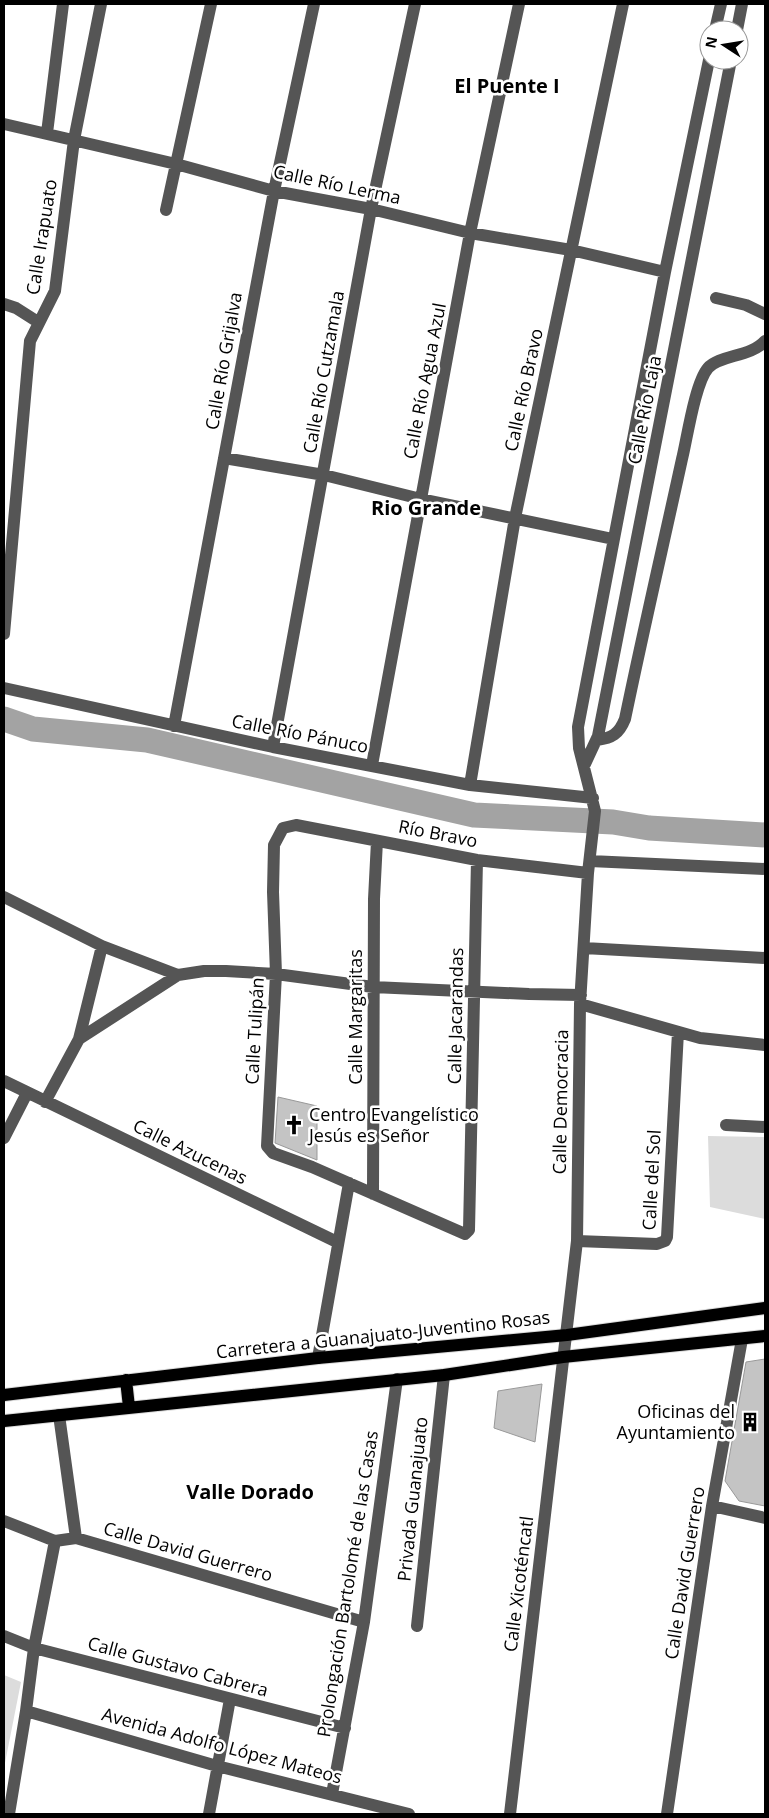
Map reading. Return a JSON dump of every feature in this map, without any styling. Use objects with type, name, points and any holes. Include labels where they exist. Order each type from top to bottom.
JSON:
[{"type":"main road","name":"Carretera a Guanajuato-Juventino Rosas","points":[[4,1394],[318,1358],[567,1334],[765,1308]]},
{"type":"main road","points":[[4,1421],[444,1375],[563,1358],[765,1336]]},
{"type":"main road","points":[[126,1380],[129,1407]]},
{"type":"street","points":[[47,133],[63,4]]},
{"type":"street","name":"Calle Irapuato","points":[[4,634],[30,340],[56,291],[74,140],[101,4]]},
{"type":"street","points":[[166,210],[211,4]]},
{"type":"street","name":"Calle Río Grijalva","points":[[174,726],[274,191],[314,4]]},
{"type":"street","name":"Calle Río Cutzamala","points":[[272,747],[324,475],[371,209],[415,4]]},
{"type":"street","name":"Calle Río Agua Azul","points":[[372,766],[470,233],[519,4]]},
{"type":"street","name":"Calle Río Bravo","points":[[470,785],[515,518],[623,4]]},
{"type":"street","points":[[717,20],[721,4]]},
{"type":"street","points":[[739,20],[742,4]]},
{"type":"street","name":"Calle Río Laja","points":[[591,846],[594,804],[585,764],[579,748],[578,727],[612,539],[707,70]]},
{"type":"street","name":"Calle Río Laja","points":[[585,764],[597,740],[729,70]]},
{"type":"street","name":"Calle Río Lerma","points":[[4,124],[176,164],[274,191],[371,209],[470,233],[571,250],[665,272]]},
{"type":"street","points":[[716,298],[746,304],[765,314]]},
{"type":"street","points":[[4,304],[16,308],[38,322]]},
{"type":"street","points":[[597,740],[611,738],[616,734],[625,719],[686,439],[704,374],[714,363],[762,346],[765,341]]},
{"type":"street","points":[[224,458],[324,475],[421,499],[612,539]]},
{"type":"street","name":"Calle Río Pánuco","points":[[4,688],[272,747],[470,785],[594,804]]},
{"type":"street","name":"Río Bravo","points":[[283,828],[296,825],[477,860],[589,867],[765,869]]},
{"type":"street","name":"Calle Tulipán","points":[[283,828],[274,845],[273,892],[276,974],[267,1146],[273,1153],[349,1182]]},
{"type":"street","name":"Calle Margaritas","points":[[373,1194],[373,987],[377,841]]},
{"type":"street","name":"Calle Democracia","points":[[563,1358],[577,1241],[581,999],[591,846]]},
{"type":"street","name":"Calle Jacarandas","points":[[373,1194],[463,1234],[468,1233],[477,860]]},
{"type":"street","points":[[4,897],[102,946],[178,975]]},
{"type":"street","points":[[45,1102],[78,1039],[102,946]]},
{"type":"street","points":[[584,948],[765,958]]},
{"type":"street","points":[[78,1039],[178,975],[204,971],[276,974],[373,987],[581,999],[700,1038],[765,1046]]},
{"type":"street","name":"Calle del Sol","points":[[577,1241],[657,1244],[665,1241],[667,1237],[678,1032]]},
{"type":"street","name":"Calle Azucenas","points":[[4,1082],[337,1242]]},
{"type":"street","points":[[4,1138],[27,1093]]},
{"type":"street","points":[[726,1125],[765,1127]]},
{"type":"street","points":[[318,1358],[349,1182],[373,1194]]},
{"type":"street","name":"Calle David Guerrero","points":[[667,1814],[712,1506],[742,1339]]},
{"type":"street","name":"Calle Xicoténcatl","points":[[510,1814],[563,1358]]},
{"type":"street","name":"Privada Guanajuato","points":[[418,1626],[444,1375]]},
{"type":"street","name":"Prolongación Bartolomé de las Casas","points":[[332,1794],[364,1622],[397,1379]]},
{"type":"street","points":[[59,1415],[76,1538]]},
{"type":"street","points":[[712,1506],[765,1518]]},
{"type":"street","name":"Calle David Guerrero","points":[[4,1521],[55,1541],[76,1538],[364,1622]]},
{"type":"street","points":[[8,1814],[26,1710],[34,1648],[55,1541]]},
{"type":"street","name":"Calle Gustavo Cabrera","points":[[4,1636],[34,1648],[345,1728]]},
{"type":"street","points":[[209,1814],[230,1699]]},
{"type":"street","name":"Avenida Adolfo López Mateos","points":[[26,1710],[217,1766],[409,1814]]},
{"type":"shaded area","points":[[708,1136],[765,1137],[765,1219],[710,1207]]},
{"type":"shaded area","points":[[4,1675],[21,1682],[4,1768]]},
{"type":"building","name":"Centro Evangelístico Jesús es Señor","points":[[278,1097],[317,1106],[317,1160],[275,1143]]},
{"type":"building","name":"Oficinas del Ayuntamiento","points":[[765,1359],[765,1506],[739,1501],[725,1481],[746,1362]]},
{"type":"building","points":[[542,1384],[535,1442],[494,1428],[498,1391]]},
{"type":"waterway","points":[[4,719],[33,729],[147,740],[474,815],[613,822],[649,828],[765,835]]},
{"type":"place","name":"Centro Evangelístico Jesús es Señor","points":[[294,1125]]},
{"type":"place","name":"Oficinas del Ayuntamiento","points":[[750,1422]]},
{"type":"district","name":"El Puente I","points":[[507,86]]},
{"type":"district","name":"Rio Grande","points":[[426,508]]},
{"type":"district","name":"Valle Dorado","points":[[250,1492]]}]
